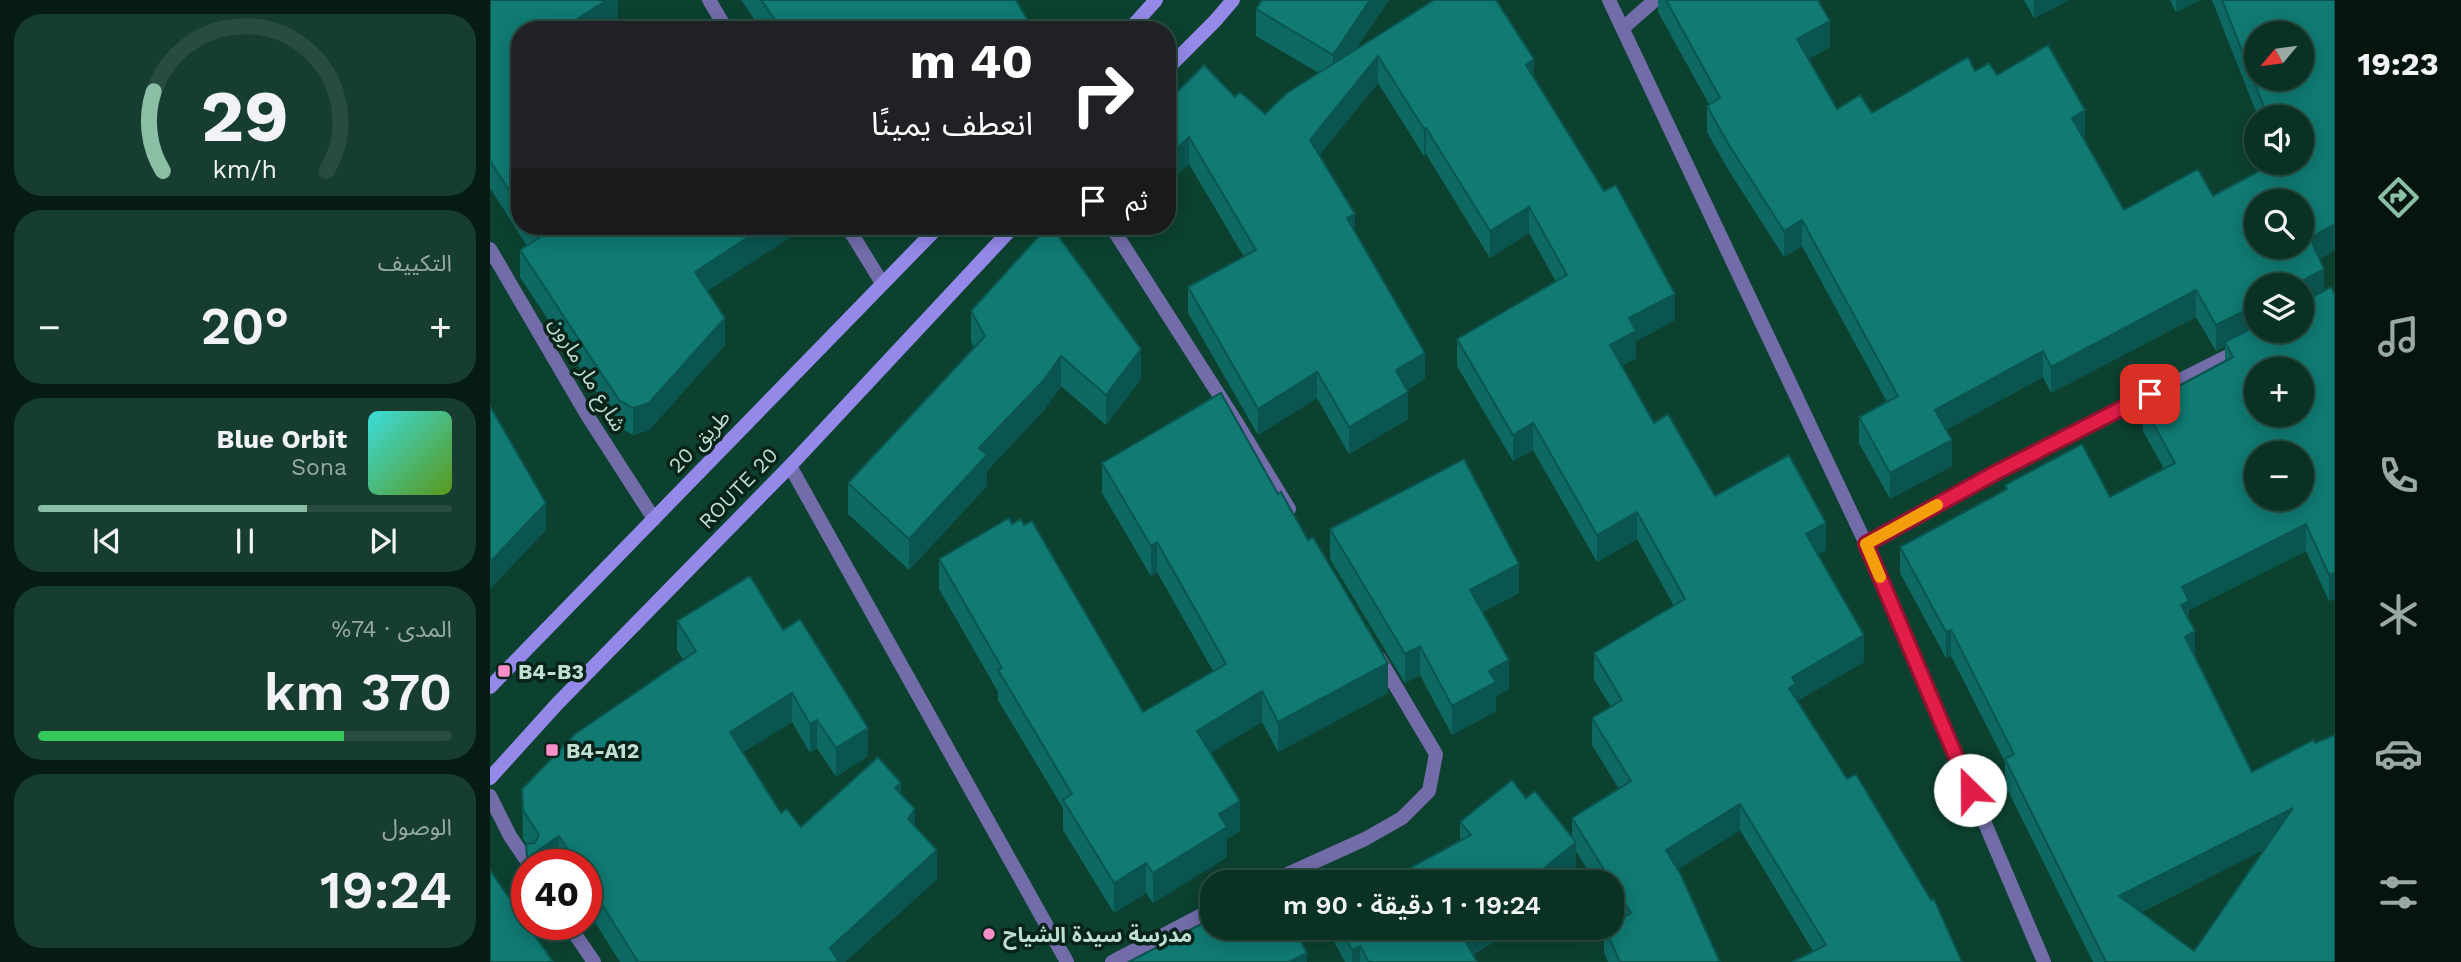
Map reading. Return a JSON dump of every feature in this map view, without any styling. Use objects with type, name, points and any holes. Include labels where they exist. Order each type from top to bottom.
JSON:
[{"type":"main road","points":[[1137,21],[1156,0]]},
{"type":"main road","points":[[1176,60],[1233,0]]},
{"type":"main road","name":"طريق 20","points":[[490,687],[930,235]]},
{"type":"main road","name":"ROUTE 20","points":[[490,778],[557,704],[790,466],[1006,235]]},
{"type":"street","points":[[709,0],[722,21]]},
{"type":"street","points":[[1609,0],[1866,544],[2044,962]]},
{"type":"street","points":[[1623,28],[1655,0]]},
{"type":"street","points":[[852,235],[882,284]]},
{"type":"street","points":[[1117,235],[1236,420],[1300,527]]},
{"type":"street","name":"شارع مار مارون","points":[[490,249],[587,415],[654,519]]},
{"type":"street","points":[[1866,544],[1997,472],[2252,343]]},
{"type":"street","points":[[790,466],[1067,962]]},
{"type":"street","points":[[1297,870],[1365,839],[1402,818],[1429,791],[1436,754],[1372,646]]},
{"type":"street","points":[[490,796],[519,849]]},
{"type":"street","points":[[1112,962],[1200,916]]},
{"type":"street","points":[[579,940],[594,962]]},
{"type":"building","points":[[490,0],[607,0],[574,21],[511,21],[511,193],[490,161]]},
{"type":"building","points":[[761,0],[1016,0],[1028,21],[776,21]]},
{"type":"building","points":[[1262,0],[1370,0],[1333,55],[1256,9]]},
{"type":"building","points":[[1434,0],[1496,0],[1534,59],[1526,65],[1604,191],[1616,185],[1675,294],[1629,318],[1636,331],[1610,345],[1654,423],[1668,414],[1715,496],[1789,455],[1826,523],[1806,534],[1864,635],[1792,677],[1796,684],[1789,688],[1847,779],[1856,774],[1931,900],[1934,899],[1962,962],[1792,962],[1826,945],[1740,804],[1666,850],[1681,875],[1720,962],[1620,962],[1610,940],[1624,940],[1624,916],[1631,913],[1624,902],[1624,870],[1604,870],[1572,818],[1631,781],[1592,718],[1622,700],[1594,653],[1685,599],[1637,512],[1597,535],[1533,423],[1513,435],[1457,339],[1567,275],[1529,207],[1490,231],[1378,56],[1310,140],[1355,214],[1347,218],[1425,353],[1396,370],[1408,392],[1349,427],[1317,372],[1258,409],[1188,287],[1256,250],[1189,137],[1176,149],[1176,93],[1204,65],[1235,97],[1240,92],[1265,114],[1287,93]]},
{"type":"building","points":[[1666,0],[1818,0],[1830,21],[1797,39],[1837,109],[1860,95],[1872,113],[1968,57],[1975,71],[1989,63],[1997,75],[2048,45],[2085,110],[2072,118],[2124,210],[2198,169],[2213,196],[2252,175],[2314,175],[2314,105],[2263,105],[2258,91],[2314,91],[2314,21],[2244,21],[2244,56],[2222,0],[2335,0],[2335,224],[2314,236],[2314,189],[2244,189],[2244,259],[2314,259],[2314,247],[2324,269],[2314,275],[2244,273],[2244,311],[2216,325],[2196,290],[2051,367],[2043,351],[1935,410],[1952,440],[1890,473],[1859,417],[1898,396],[1802,220],[1784,231],[1707,106],[1720,98]]},
{"type":"building","points":[[537,235],[751,235],[695,272],[725,318],[649,403],[633,408],[619,400],[520,250],[539,238]]},
{"type":"building","points":[[1040,235],[1058,235],[1141,349],[1106,395],[1061,356],[1044,380],[979,448],[987,455],[909,539],[848,483],[985,336],[971,311]]},
{"type":"building","points":[[2331,287],[2335,295],[2335,573],[2329,575],[2306,524],[2182,587],[2189,601],[2181,605],[2195,631],[2185,637],[2252,772],[2313,740],[2315,743],[2335,735],[2335,962],[2106,962],[2005,759],[2014,754],[1951,630],[1946,632],[1900,547],[2007,489],[2005,485],[2082,444],[2110,497],[2175,463],[2143,405],[2233,357],[2225,342],[2244,332],[2244,343],[2314,343],[2314,296]],"holes":[[[2293,808],[2194,951],[2119,896]]]},
{"type":"building","points":[[1221,393],[1278,494],[1281,492],[1308,540],[1313,537],[1388,663],[1278,722],[1262,691],[1197,731],[1240,801],[1219,814],[1227,827],[1153,873],[1146,863],[1114,883],[1063,800],[1072,794],[998,670],[1002,668],[939,559],[1009,518],[1012,524],[1021,519],[1024,525],[1032,521],[1143,712],[1226,664],[1157,542],[1151,546],[1102,463]]},
{"type":"building","points":[[490,406],[546,503],[490,562]]},
{"type":"building","points":[[1464,459],[1519,564],[1470,590],[1509,660],[1489,671],[1496,682],[1452,706],[1420,646],[1405,654],[1330,529]]},
{"type":"building","points":[[750,576],[783,630],[800,619],[868,728],[836,748],[817,720],[810,724],[792,693],[730,732],[781,813],[787,809],[801,827],[878,757],[901,783],[895,788],[915,809],[908,819],[937,850],[830,948],[839,962],[638,962],[602,905],[602,849],[567,849],[559,836],[540,849],[526,849],[526,844],[535,843],[539,835],[523,810],[522,789],[575,734],[696,651],[677,621]]},
{"type":"building","points":[[1512,780],[1526,798],[1535,791],[1576,842],[1542,870],[1406,870],[1471,835],[1460,822]]},
{"type":"building","points":[[490,870],[511,901],[511,940],[538,940],[553,962],[490,962]]},
{"type":"building","points":[[1200,925],[1200,940],[1300,940],[1307,953],[1289,962],[1129,962]]},
{"type":"building","points":[[1347,940],[1465,940],[1477,962],[1369,962],[1360,946],[1352,950]]},
{"type":"slow traffic","points":[[1880,577],[1866,544],[1937,505]]},
{"type":"place","name":"B4-B3","points":[[504,671]]},
{"type":"place","name":"B4-A12","points":[[552,750]]},
{"type":"place","name":"مدرسة سيدة الشياح","points":[[989,934]]},
{"type":"route","points":[[1970,790],[1866,544],[1997,472],[2150,394]]}]
